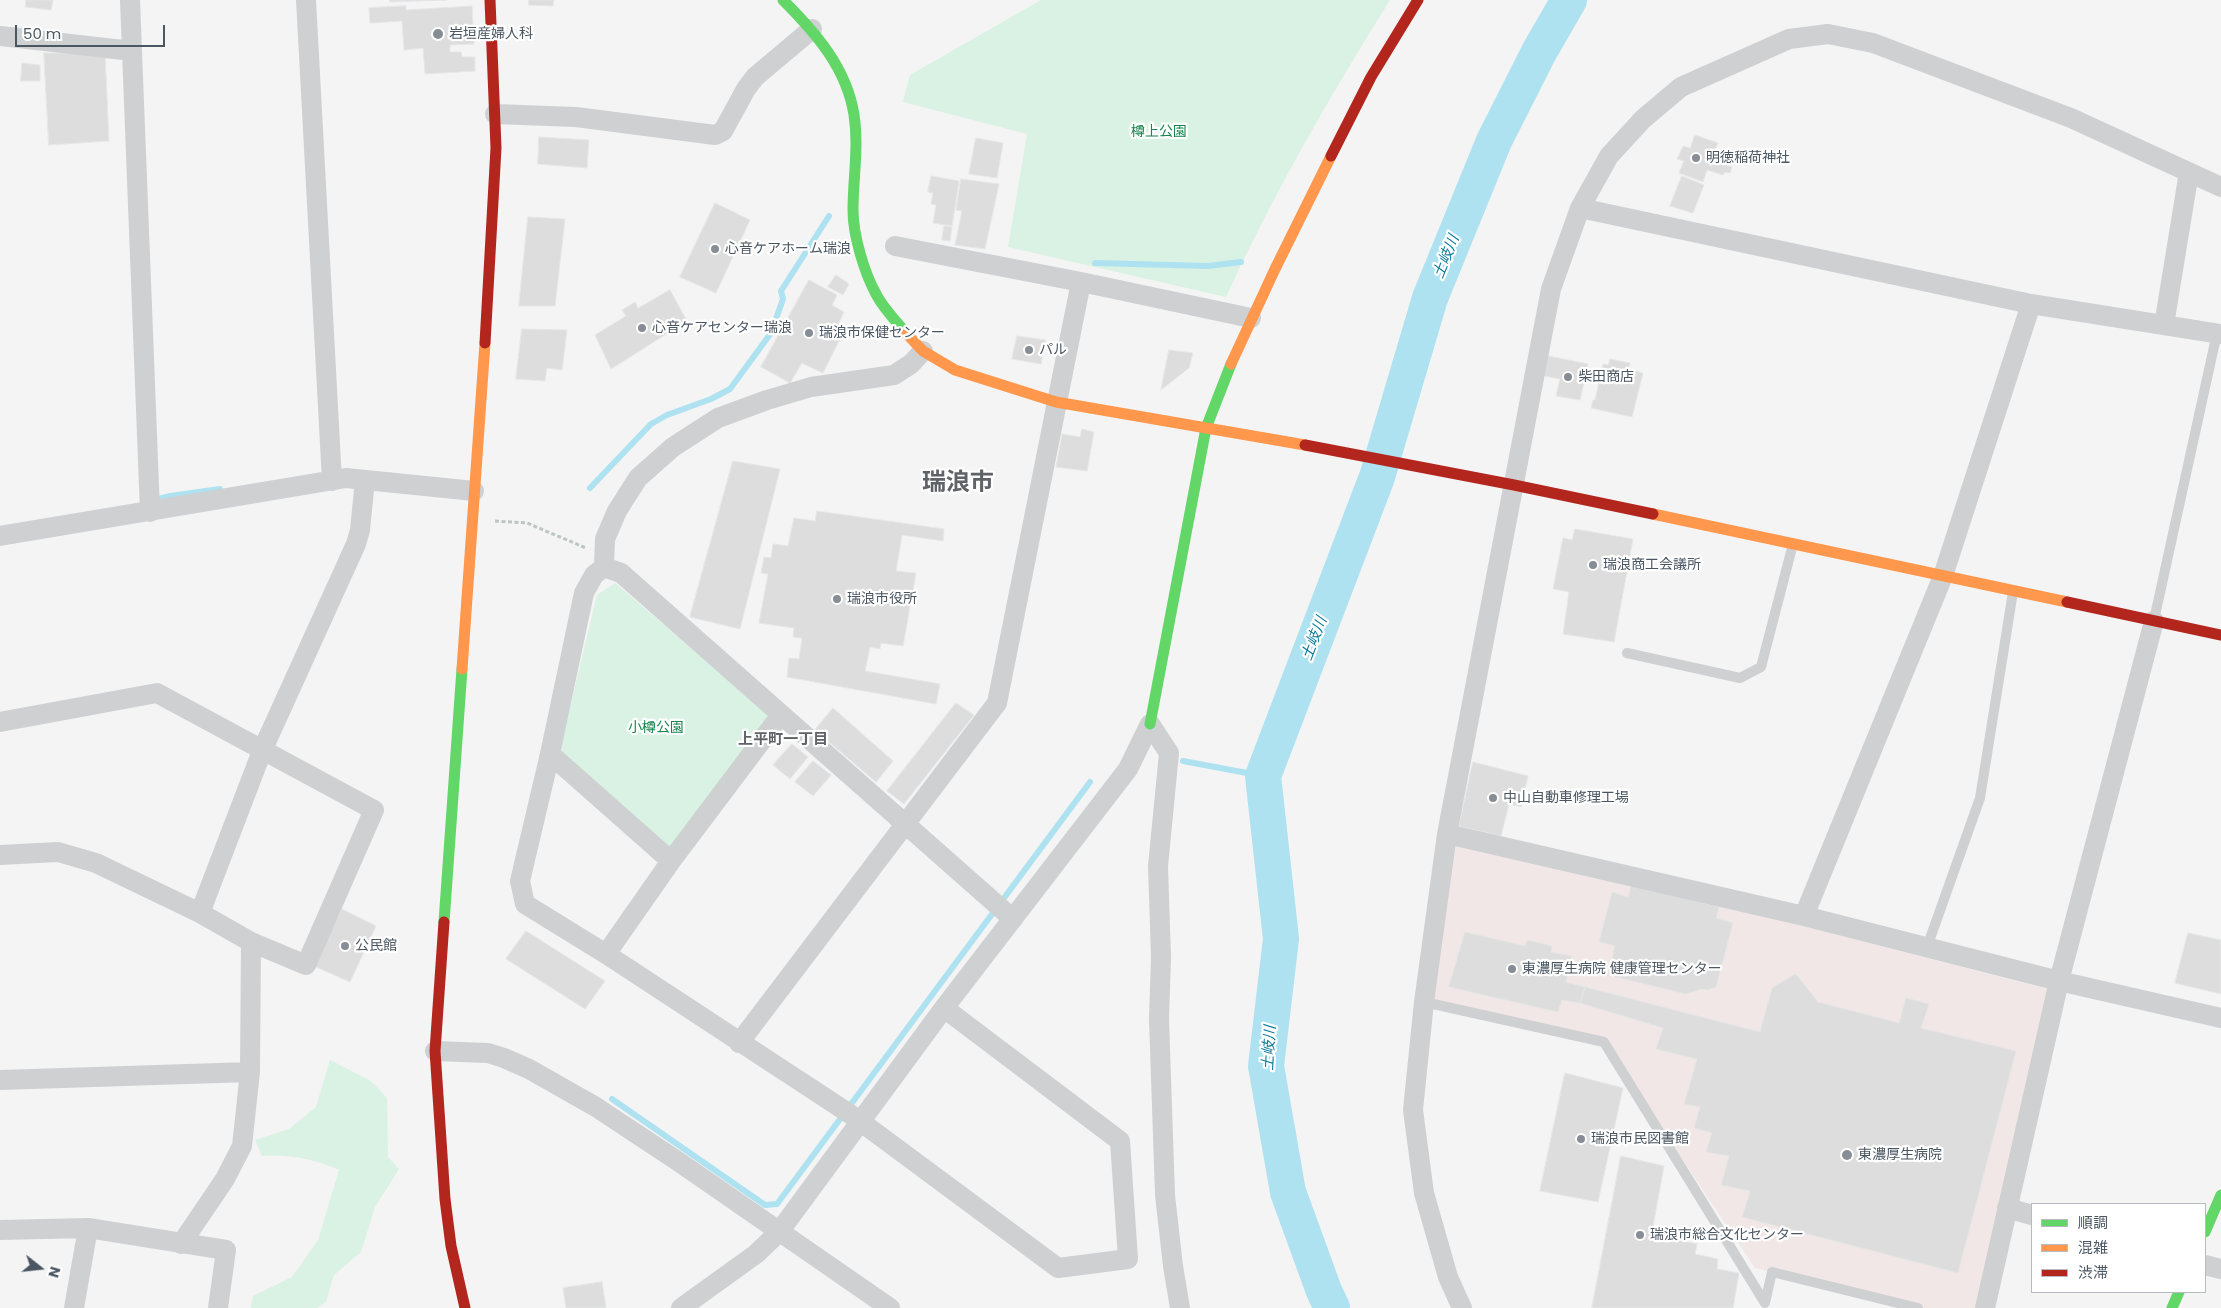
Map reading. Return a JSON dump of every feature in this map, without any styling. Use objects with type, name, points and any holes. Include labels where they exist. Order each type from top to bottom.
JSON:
[{"type":"street","points":[[130,0],[150,512]]},
{"type":"street","points":[[306,0],[332,481]]},
{"type":"street","points":[[465,1308],[451,1246],[445,1199],[435,1051],[492,248],[496,148],[490,0]]},
{"type":"street","points":[[782,0],[812,29],[832,58],[844,82],[854,113],[857,145],[853,211],[858,244],[866,272],[876,294],[898,326],[923,351],[955,370],[1056,402],[1239,432],[1514,485],[2221,635]]},
{"type":"street","points":[[693,1304],[756,1254],[779,1232],[850,1115],[944,1008],[1004,911],[1128,769],[1150,724],[1206,428],[1237,348],[1251,318],[1371,77],[1418,0]]},
{"type":"street","points":[[495,114],[576,117],[715,135],[723,131],[746,89],[755,77],[812,29]]},
{"type":"street","points":[[1462,1308],[1448,1277],[1424,1193],[1413,1110],[1424,1002],[1447,834],[1551,290],[1580,208],[1609,156],[1643,119],[1681,87],[1789,39],[1828,34],[1873,43],[2071,118],[2221,187]]},
{"type":"street","points":[[0,36],[132,51]]},
{"type":"street","points":[[2164,325],[2189,172]]},
{"type":"street","points":[[1580,208],[2031,304],[2219,334]]},
{"type":"street","points":[[895,246],[1081,282],[1251,318]]},
{"type":"street","points":[[739,1043],[996,703],[1081,282]]},
{"type":"street","points":[[1804,916],[1943,576],[2031,304]]},
{"type":"street","points":[[923,351],[911,364],[894,374],[811,387],[767,400],[718,418],[673,447],[638,478],[617,511],[605,539],[604,562],[584,593],[550,754],[520,881],[525,904],[606,954],[850,1115],[1058,1268],[1128,1259],[1120,1141],[944,1008]]},
{"type":"street","points":[[0,536],[346,478],[474,491]]},
{"type":"street","points":[[200,913],[262,751],[356,544],[360,530],[365,480]]},
{"type":"street","points":[[604,562],[621,573],[1004,911]]},
{"type":"street","points":[[1985,1308],[2059,981],[2154,621]]},
{"type":"street","points":[[0,722],[157,693],[374,810],[306,964],[251,942],[200,913],[96,863],[58,852],[0,855]]},
{"type":"street","points":[[606,954],[671,861],[782,715]]},
{"type":"street","points":[[1150,724],[1170,753],[1158,866],[1161,957],[1159,1019],[1165,1195],[1172,1266],[1180,1308]]},
{"type":"street","points":[[550,754],[671,861]]},
{"type":"street","points":[[1447,834],[1804,916],[2059,981],[2221,1018]]},
{"type":"street","points":[[181,1244],[225,1179],[242,1146],[250,1072],[251,942]]},
{"type":"street","points":[[435,1051],[488,1053],[529,1069],[596,1108],[890,1308]]},
{"type":"street","points":[[0,1080],[250,1072]]},
{"type":"street","points":[[2206,1230],[2221,1195]]},
{"type":"street","points":[[2008,1208],[2031,1215]]},
{"type":"street","points":[[74,1308],[88,1228]]},
{"type":"street","points":[[0,1230],[88,1228],[226,1250],[218,1308]]},
{"type":"street","points":[[2206,1264],[2221,1270]]},
{"type":"street","points":[[2172,1308],[2179,1293]]},
{"type":"lane","points":[[2154,621],[2219,334]]},
{"type":"lane","points":[[1627,654],[1740,678],[1761,667],[1793,544]]},
{"type":"lane","points":[[1927,947],[1980,798],[2013,591]]},
{"type":"lane","points":[[1424,1002],[1604,1042],[1765,1303],[1772,1272],[1918,1308]]},
{"type":"path","points":[[472,519],[527,523],[604,562]]},
{"type":"shaded area","name":"東濃厚生病院","points":[[1457,837],[2048,989],[1985,1308],[1918,1308],[1755,1268],[1604,1042],[1424,1002]]},
{"type":"green space","name":"樽上公園","points":[[1041,0],[1390,0],[1303,146],[1263,221],[1226,297],[1008,247],[1027,134],[903,102],[910,75]]},
{"type":"green space","name":"小樽公園","points":[[615,583],[771,716],[669,848],[559,753],[597,595]]},
{"type":"green space","points":[[330,1060],[371,1081],[387,1098],[388,1157],[399,1169],[375,1207],[361,1252],[334,1275],[326,1302],[317,1308],[251,1308],[253,1296],[292,1277],[318,1240],[339,1170],[302,1158],[262,1156],[255,1140],[289,1129],[316,1107]]},
{"type":"building","points":[[26,0],[53,0],[51,10],[26,7]]},
{"type":"building","points":[[390,0],[447,0],[390,2]]},
{"type":"building","points":[[529,0],[554,0],[553,6],[529,5]]},
{"type":"building","name":"岩垣産婦人科","points":[[406,6],[406,10],[472,6],[474,44],[450,45],[450,52],[461,52],[462,57],[475,57],[475,71],[425,74],[423,48],[404,50],[402,21],[370,23],[369,8]]},
{"type":"building","points":[[44,53],[105,53],[109,141],[49,145]]},
{"type":"building","points":[[22,63],[40,65],[40,81],[21,81]]},
{"type":"building","name":"明徳稲荷神社","points":[[1695,135],[1718,143],[1712,157],[1729,162],[1727,165],[1732,167],[1730,173],[1725,172],[1723,175],[1707,170],[1703,182],[1679,173],[1684,161],[1677,159],[1683,146],[1690,148]]},
{"type":"building","points":[[539,137],[589,140],[587,168],[538,164]]},
{"type":"building","points":[[976,138],[1003,143],[997,178],[969,174]]},
{"type":"building","points":[[931,176],[959,181],[952,226],[933,223],[936,205],[931,204],[933,193],[928,192]]},
{"type":"building","points":[[1682,176],[1704,185],[1693,213],[1670,206]]},
{"type":"building","points":[[961,179],[999,184],[985,249],[955,245],[962,211],[956,210]]},
{"type":"building","name":"心音ケアホーム瑞浪","points":[[715,203],[750,220],[716,293],[680,277]]},
{"type":"building","points":[[528,217],[565,219],[555,306],[519,306]]},
{"type":"building","points":[[944,226],[952,227],[950,241],[942,240]]},
{"type":"building","points":[[836,275],[849,284],[843,295],[828,287]]},
{"type":"building","name":"瑞浪市保健センター","points":[[809,280],[837,295],[832,305],[844,312],[835,331],[842,335],[823,373],[802,363],[790,383],[761,367]]},
{"type":"building","name":"心音ケアセンター瑞浪","points":[[670,290],[687,321],[611,369],[595,335],[626,316],[622,310],[635,302],[638,308]]},
{"type":"building","points":[[522,329],[567,330],[562,370],[547,368],[545,381],[516,379]]},
{"type":"building","name":"パル","points":[[1017,336],[1046,340],[1041,364],[1012,359]]},
{"type":"building","points":[[1169,350],[1193,353],[1189,368],[1161,390]]},
{"type":"building","name":"柴田商店","points":[[1544,355],[1588,364],[1580,400],[1556,396],[1560,379],[1540,375]]},
{"type":"building","points":[[1610,359],[1630,363],[1629,369],[1643,373],[1632,417],[1591,408],[1593,400],[1595,400],[1603,364],[1608,365]]},
{"type":"building","points":[[1082,429],[1094,432],[1087,471],[1056,467],[1062,434],[1080,437]]},
{"type":"building","points":[[733,461],[780,469],[740,629],[690,617]]},
{"type":"building","name":"瑞浪市役所","points":[[817,511],[944,529],[943,541],[902,535],[896,571],[916,573],[903,646],[881,643],[880,649],[870,647],[865,671],[940,684],[936,704],[787,677],[789,658],[799,659],[802,638],[793,637],[794,628],[759,623],[768,574],[761,573],[764,557],[771,558],[773,544],[788,546],[794,518],[815,521]]},
{"type":"building","name":"瑞浪商工会議所","points":[[1575,529],[1633,539],[1614,642],[1563,634],[1569,592],[1553,589],[1563,538],[1572,540]]},
{"type":"building","points":[[956,703],[974,715],[904,804],[887,791]]},
{"type":"building","points":[[833,708],[893,761],[876,782],[815,730]]},
{"type":"building","points":[[792,744],[808,757],[790,779],[773,765]]},
{"type":"building","points":[[813,761],[831,775],[813,796],[795,782]]},
{"type":"building","points":[[1473,762],[1528,776],[1521,807],[1509,804],[1501,836],[1459,826]]},
{"type":"building","points":[[1632,884],[1719,907],[1716,918],[1733,923],[1716,987],[1686,994],[1608,975],[1615,946],[1599,942],[1612,892],[1628,897]]},
{"type":"building","name":"公民館","points":[[342,909],[376,926],[350,982],[314,966]]},
{"type":"building","points":[[526,931],[605,981],[585,1009],[506,959]]},
{"type":"building","name":"東濃厚生病院 健康管理センター","points":[[1465,932],[1525,946],[1527,940],[1552,946],[1551,952],[1572,956],[1566,982],[1585,987],[1580,1003],[1562,1000],[1558,1012],[1449,987]]},
{"type":"building","points":[[2188,933],[2221,940],[2221,994],[2175,983]]},
{"type":"building","points":[[1796,974],[1818,1002],[1899,1023],[1906,998],[1929,1004],[1921,1028],[2016,1051],[1958,1273],[1742,1217],[1750,1191],[1721,1185],[1729,1156],[1706,1152],[1712,1133],[1694,1128],[1700,1107],[1684,1104],[1697,1059],[1656,1049],[1663,1028],[1580,1003],[1585,987],[1760,1032],[1772,988]]},
{"type":"building","name":"瑞浪市民図書館","points":[[1565,1073],[1623,1088],[1598,1202],[1540,1191]]},
{"type":"building","name":"瑞浪市総合文化センター","points":[[1621,1156],[1664,1166],[1653,1226],[1675,1230],[1674,1239],[1697,1244],[1695,1254],[1718,1259],[1717,1269],[1739,1273],[1733,1308],[1592,1308]]},
{"type":"building","points":[[602,1282],[606,1308],[566,1308],[563,1288]]},
{"type":"waterway","name":"土岐川","points":[[1332,1308],[1288,1192],[1266,1066],[1281,939],[1263,776],[1377,477],[1430,298],[1494,141],[1539,52],[1569,0]]},
{"type":"waterway","points":[[590,488],[651,424],[667,415],[711,399],[730,389],[771,333],[783,299],[781,291],[829,216]]},
{"type":"waterway","points":[[1095,263],[1208,266],[1241,262]]},
{"type":"waterway","points":[[151,501],[170,496],[220,489]]},
{"type":"waterway","points":[[1183,761],[1263,776]]},
{"type":"waterway","points":[[612,1099],[765,1205],[777,1204],[1090,782]]},
{"type":"traffic: fast","points":[[783,0],[807,25],[828,52],[837,66],[850,98],[855,127],[856,151],[853,220],[857,242],[863,264],[876,294],[906,333]]},
{"type":"traffic: fast","points":[[1150,724],[1206,428],[1231,364]]},
{"type":"traffic: fast","points":[[444,922],[462,669]]},
{"type":"traffic: fast","points":[[2206,1230],[2221,1195]]},
{"type":"traffic: fast","points":[[2172,1308],[2179,1293]]},
{"type":"traffic: slow","points":[[1231,364],[1275,269],[1331,156]]},
{"type":"traffic: slow","points":[[906,333],[923,351],[955,370],[1056,402],[1305,445]]},
{"type":"traffic: slow","points":[[462,669],[485,343]]},
{"type":"traffic: slow","points":[[1653,514],[2067,602]]},
{"type":"traffic: jam","points":[[485,343],[496,148],[490,0]]},
{"type":"traffic: jam","points":[[1331,156],[1371,77],[1418,0]]},
{"type":"traffic: jam","points":[[1305,445],[1653,514]]},
{"type":"traffic: jam","points":[[2067,602],[2221,635]]},
{"type":"traffic: jam","points":[[444,922],[435,1051],[445,1199],[451,1246],[465,1308]]},
{"type":"place","name":"岩垣産婦人科","points":[[438,34]]},
{"type":"place","name":"明徳稲荷神社","points":[[1696,158]]},
{"type":"place","name":"心音ケアホーム瑞浪","points":[[715,249]]},
{"type":"place","name":"心音ケアセンター瑞浪","points":[[642,328]]},
{"type":"place","name":"瑞浪市保健センター","points":[[809,333]]},
{"type":"place","name":"パル","points":[[1029,350]]},
{"type":"place","name":"柴田商店","points":[[1568,377]]},
{"type":"place","name":"瑞浪商工会議所","points":[[1593,565]]},
{"type":"place","name":"瑞浪市役所","points":[[837,599]]},
{"type":"place","name":"中山自動車修理工場","points":[[1493,798]]},
{"type":"place","name":"公民館","points":[[345,946]]},
{"type":"place","name":"東濃厚生病院 健康管理センター","points":[[1512,969]]},
{"type":"place","name":"瑞浪市民図書館","points":[[1581,1139]]},
{"type":"place","name":"東濃厚生病院","points":[[1847,1155]]},
{"type":"place","name":"瑞浪市総合文化センター","points":[[1640,1235]]},
{"type":"district","name":"瑞浪市","points":[[958,484]]},
{"type":"district","name":"上平町一丁目","points":[[783,740]]}]
